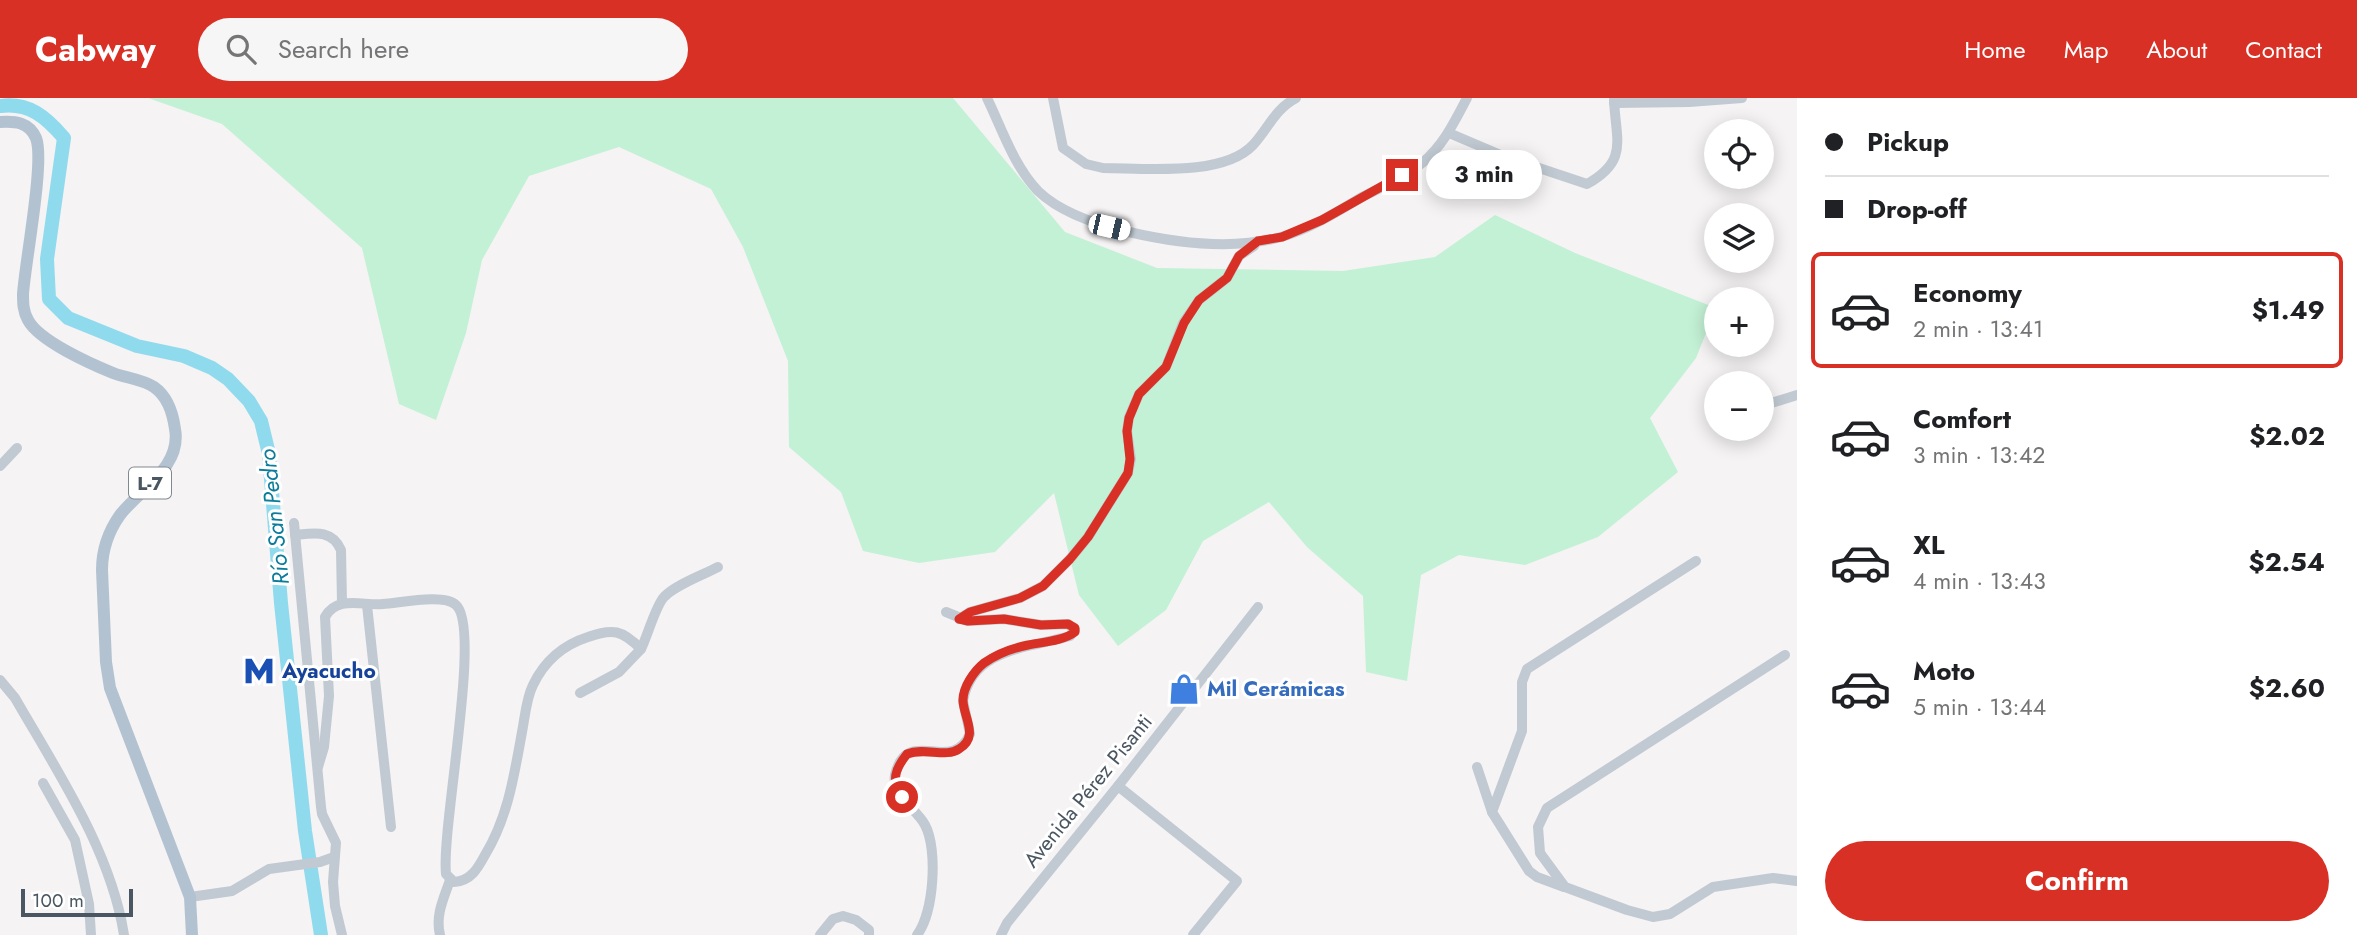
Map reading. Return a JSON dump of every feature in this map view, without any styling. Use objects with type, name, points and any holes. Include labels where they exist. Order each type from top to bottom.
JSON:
[{"type":"main road","name":"L-7","points":[[0,122],[13,121],[26,125],[33,133],[37,145],[34,209],[23,294],[23,307],[28,321],[40,335],[94,364],[153,387],[169,407],[176,430],[174,456],[118,517],[107,537],[102,555],[102,570],[106,662],[110,688],[190,897],[192,935]]},
{"type":"street","points":[[987,98],[1023,173],[1057,206],[1109,227],[1170,241],[1218,243],[1282,237],[1322,220],[1422,164],[1449,133],[1467,98]]},
{"type":"street","points":[[1053,98],[1063,148],[1086,163],[1103,168],[1217,165],[1238,158],[1253,145],[1276,113],[1296,98]]},
{"type":"street","points":[[1449,133],[1503,156],[1587,184],[1601,176],[1619,146],[1614,100],[1689,102],[1742,98]]},
{"type":"street","points":[[959,619],[970,612],[1020,598],[1043,586],[1088,537],[1128,473],[1130,459],[1127,431],[1129,418],[1139,394],[1166,367],[1184,323],[1199,300],[1227,278],[1239,256],[1258,241]]},
{"type":"street","points":[[1774,402],[1797,395]]},
{"type":"street","points":[[0,466],[18,448]]},
{"type":"street","points":[[295,523],[322,814],[336,843],[335,906],[342,935]]},
{"type":"street","points":[[295,535],[323,532],[338,544],[341,550],[342,603]]},
{"type":"street","points":[[1492,812],[1522,731],[1522,682],[1527,669],[1696,561]]},
{"type":"street","points":[[580,693],[619,672],[640,649],[664,597],[718,567]]},
{"type":"street","points":[[318,766],[324,747],[329,696],[325,617],[333,607],[342,603],[367,605],[441,599],[456,604],[464,619],[461,722],[445,849],[446,874],[450,880]]},
{"type":"street","points":[[367,605],[391,827]]},
{"type":"street","name":"Avenida Pérez Pisanti","points":[[1001,935],[1023,903],[1258,607]]},
{"type":"street","points":[[917,935],[929,909],[932,891],[929,833],[922,818],[896,787],[894,780],[898,766],[907,754],[913,751],[949,753],[963,747],[970,734],[964,695],[969,681],[980,666],[1007,651],[1066,638],[1073,634],[1075,629],[1068,624],[1041,625],[1004,619],[968,621],[946,612]]},
{"type":"street","points":[[450,880],[460,881],[472,874],[500,828],[510,797],[530,694],[550,660],[568,645],[606,632],[621,633],[640,649]]},
{"type":"street","points":[[1565,887],[1540,853],[1538,827],[1547,808],[1785,655]]},
{"type":"street","points":[[0,680],[21,708],[103,858],[120,909],[124,935]]},
{"type":"street","points":[[1477,767],[1492,812],[1529,871],[1537,877],[1565,887],[1653,918],[1670,914],[1713,887],[1773,878],[1797,881]]},
{"type":"street","points":[[43,783],[75,840],[89,904],[90,935]]},
{"type":"street","points":[[1118,786],[1237,881],[1193,935]]},
{"type":"street","points":[[190,897],[232,891],[268,869],[320,862],[334,857]]},
{"type":"street","points":[[440,935],[439,911],[450,880]]},
{"type":"street","points":[[820,935],[833,919],[843,916],[864,924],[869,935]]},
{"type":"green space","points":[[148,98],[953,98],[1065,232],[1157,268],[1343,271],[1435,257],[1495,215],[1575,253],[1704,303],[1704,338],[1696,358],[1650,418],[1678,472],[1598,537],[1525,565],[1459,555],[1421,575],[1407,681],[1366,672],[1363,596],[1307,547],[1269,502],[1203,541],[1166,610],[1118,646],[1079,595],[1054,493],[995,552],[919,563],[863,551],[841,492],[789,447],[788,361],[743,247],[711,189],[619,147],[529,176],[482,260],[466,333],[436,420],[399,404],[362,248],[222,124]]},
{"type":"waterway","name":"Río San Pedro","points":[[0,106],[20,106],[28,109],[50,124],[64,138],[47,259],[49,299],[68,318],[137,346],[184,356],[212,368],[228,379],[249,401],[261,421],[269,454],[281,603],[305,831],[321,935]]},
{"type":"place","name":"Ayacucho","points":[[259,671]]},
{"type":"place","name":"Mil Cerámicas","points":[[1184,689]]},
{"type":"route","points":[[902,797],[894,780],[898,766],[907,754],[921,750],[949,753],[963,747],[967,741],[970,726],[963,701],[964,695],[969,681],[980,666],[1007,651],[1066,638],[1075,632],[1075,628],[1068,624],[1041,625],[1004,619],[959,619],[970,612],[1020,598],[1043,586],[1088,537],[1128,473],[1130,459],[1127,431],[1129,418],[1139,394],[1166,367],[1184,323],[1199,300],[1227,278],[1239,256],[1258,241],[1282,237],[1322,220],[1402,175]]}]
